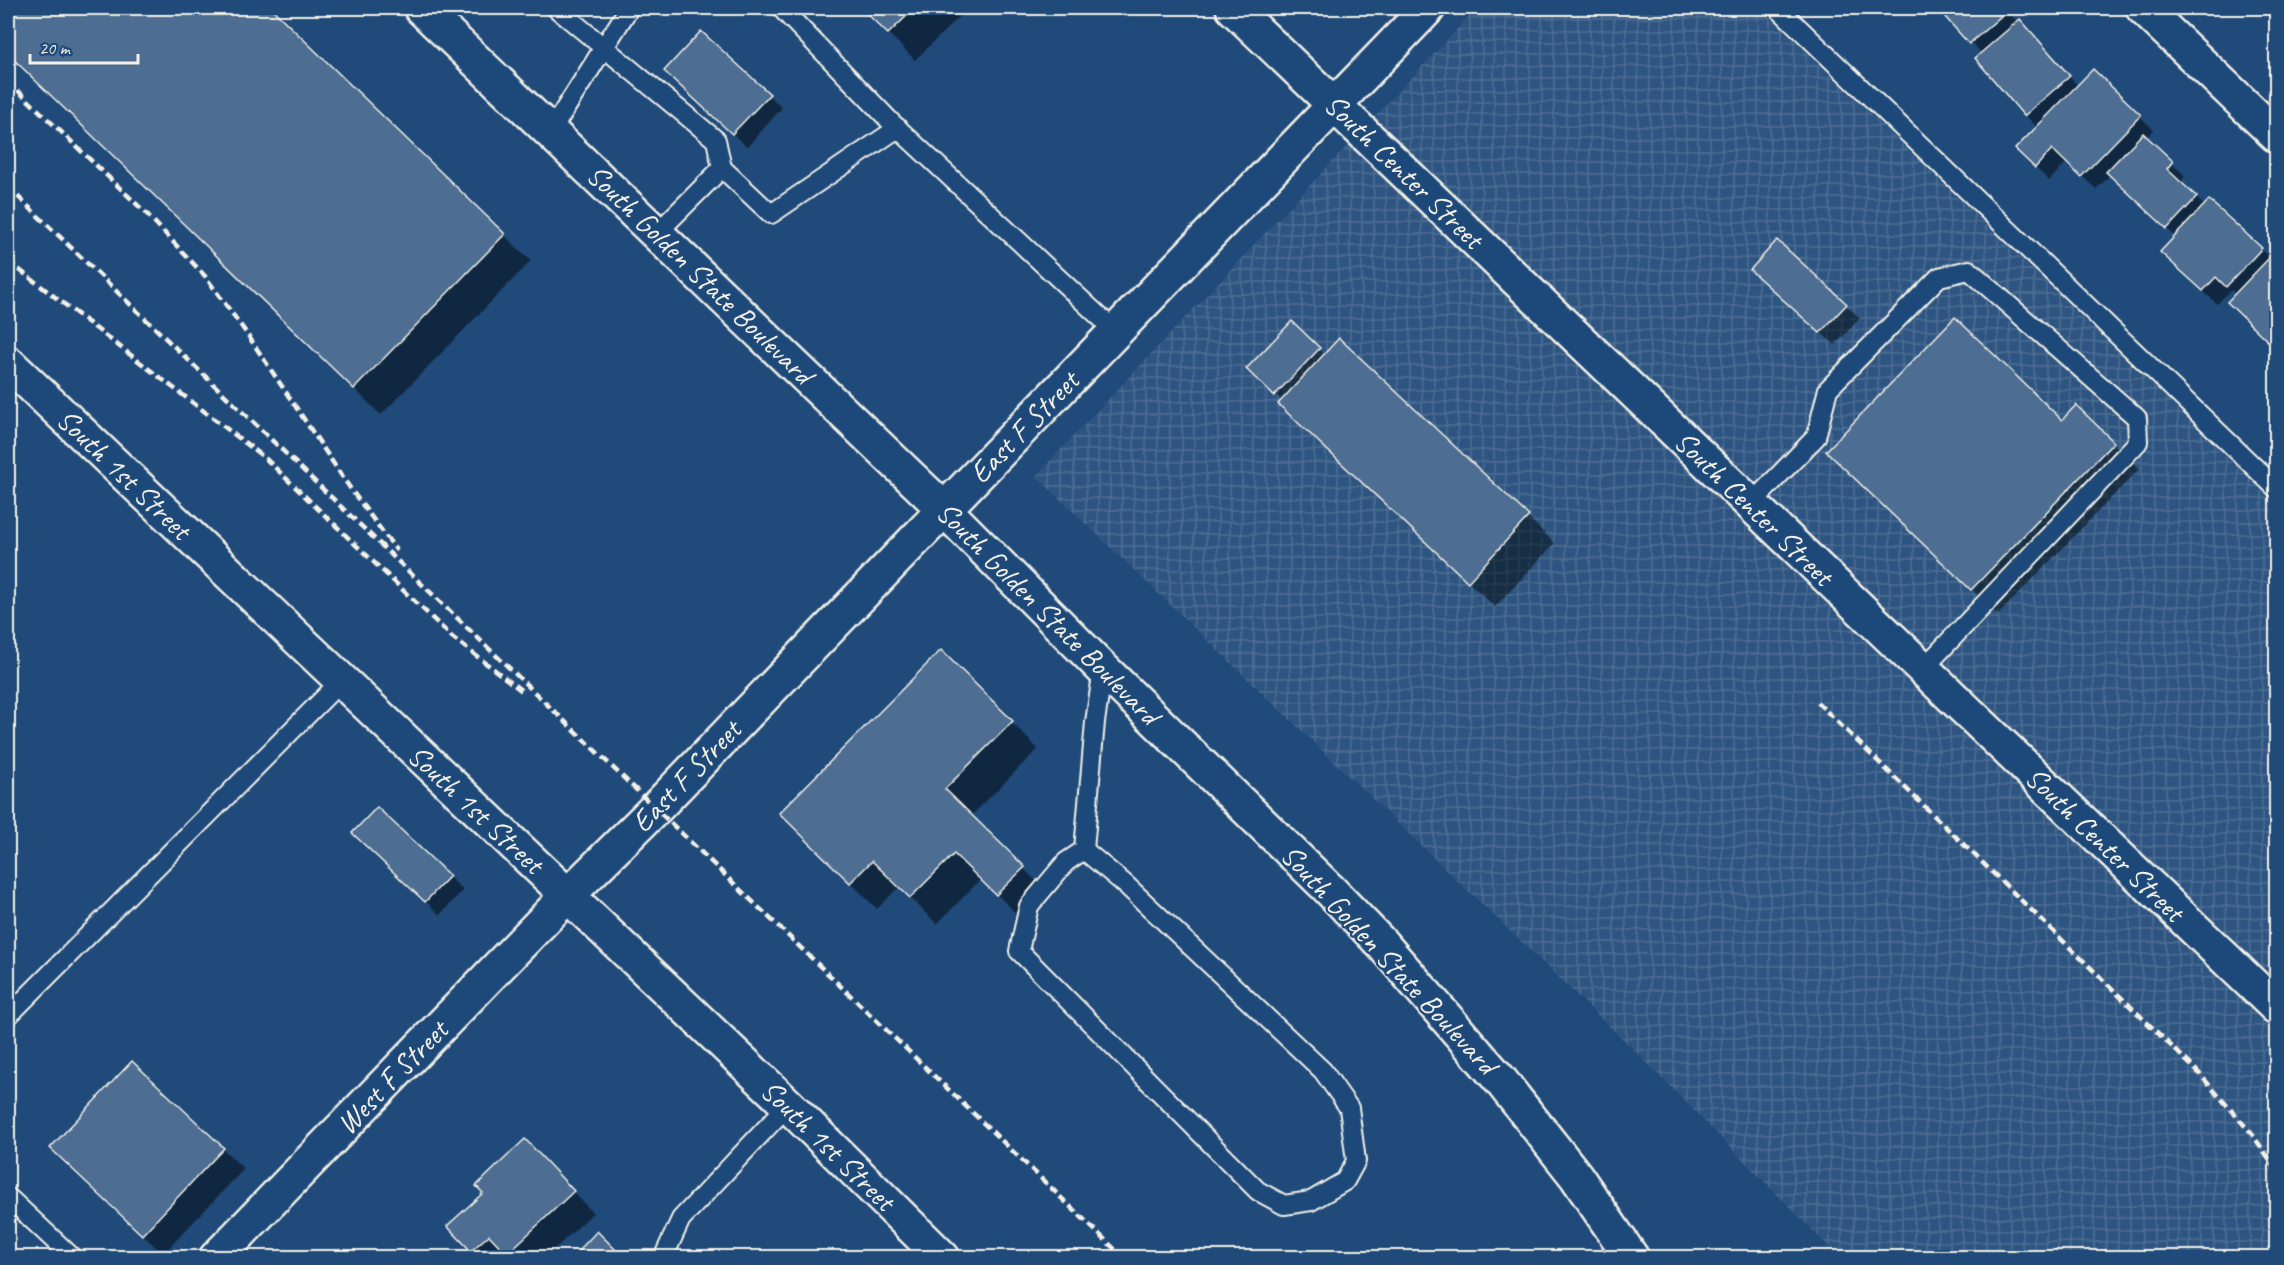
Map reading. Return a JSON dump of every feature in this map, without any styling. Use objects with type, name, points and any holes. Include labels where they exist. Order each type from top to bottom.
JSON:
[{"type":"street","name":"South Golden State Boulevard","points":[[421,8],[945,510],[1102,669],[1321,881],[1389,951],[1538,1127],[1594,1200],[1632,1257]]},
{"type":"street","name":"South Center Street","points":[[1233,8],[2277,1007]]},
{"type":"street","name":"East F Street","points":[[567,896],[656,808],[945,510],[1428,8]]},
{"type":"street","points":[[2143,8],[2277,135]]},
{"type":"street","name":"South 1st Street","points":[[8,363],[788,1105],[943,1257]]},
{"type":"street","name":"West F Street","points":[[216,1257],[567,896]]},
{"type":"lane","points":[[556,8],[716,140],[722,168],[771,214],[898,128]]},
{"type":"lane","points":[[550,131],[629,8]]},
{"type":"lane","points":[[781,8],[898,128],[1116,332]]},
{"type":"lane","points":[[1778,8],[2277,488]]},
{"type":"lane","points":[[657,233],[722,168]]},
{"type":"lane","points":[[1751,504],[1816,437],[1828,389],[1939,277],[1969,270],[2138,418],[2138,442],[1923,669]]},
{"type":"lane","points":[[1083,849],[1126,885],[1323,1071],[1349,1108],[1356,1161],[1345,1182],[1311,1201],[1284,1205],[1258,1191],[1019,951],[1029,906],[1066,862],[1083,849],[1102,669]]},
{"type":"lane","points":[[8,1016],[341,681]]},
{"type":"lane","points":[[663,1257],[681,1219],[788,1105]]},
{"type":"lane","points":[[8,1197],[73,1257]]},
{"type":"shaded area","points":[[1477,8],[1761,8],[2276,504],[2276,1257],[1839,1257],[1632,1048],[1036,476]]},
{"type":"building","points":[[8,8],[271,8],[505,234],[354,389],[8,54]]},
{"type":"building","points":[[861,8],[915,8],[888,34]]},
{"type":"building","points":[[1937,8],[2005,8],[2008,10],[1969,44]]},
{"type":"building","points":[[2020,19],[2070,76],[2024,116],[1975,58]]},
{"type":"building","points":[[701,31],[770,94],[732,134],[664,71]]},
{"type":"building","points":[[2093,69],[2141,115],[2081,177],[2052,149],[2035,168],[2015,149]]},
{"type":"building","points":[[2143,133],[2173,161],[2167,169],[2197,197],[2167,229],[2106,172]]},
{"type":"building","points":[[2209,200],[2262,248],[2226,287],[2216,277],[2203,291],[2160,252]]},
{"type":"building","points":[[1777,240],[1847,304],[1820,333],[1750,270]]},
{"type":"building","points":[[2269,258],[2276,265],[2276,349],[2227,302]]},
{"type":"building","points":[[1955,317],[2062,420],[2076,405],[2114,442],[1971,590],[1826,451]]},
{"type":"building","points":[[1292,321],[1320,348],[1274,396],[1246,369]]},
{"type":"building","points":[[1339,338],[1529,516],[1468,582],[1278,404]]},
{"type":"building","points":[[941,650],[1013,721],[945,789],[1025,867],[996,895],[954,854],[910,898],[872,861],[850,883],[779,813]]},
{"type":"building","points":[[377,807],[450,876],[425,902],[352,833]]},
{"type":"building","points":[[132,1061],[224,1148],[142,1235],[50,1148]]},
{"type":"building","points":[[525,1139],[574,1191],[507,1254],[489,1235],[471,1251],[447,1226],[483,1193],[476,1186]]},
{"type":"building","points":[[597,1231],[624,1258],[572,1258]]},
{"type":"railway","points":[[8,81],[146,213],[205,276],[247,334],[352,491],[397,551]]},
{"type":"railway","points":[[8,187],[1124,1258]]},
{"type":"railway","points":[[8,261],[265,458],[452,637],[522,691]]},
{"type":"railway","points":[[1817,702],[2197,1071],[2252,1134],[2276,1169]]}]
